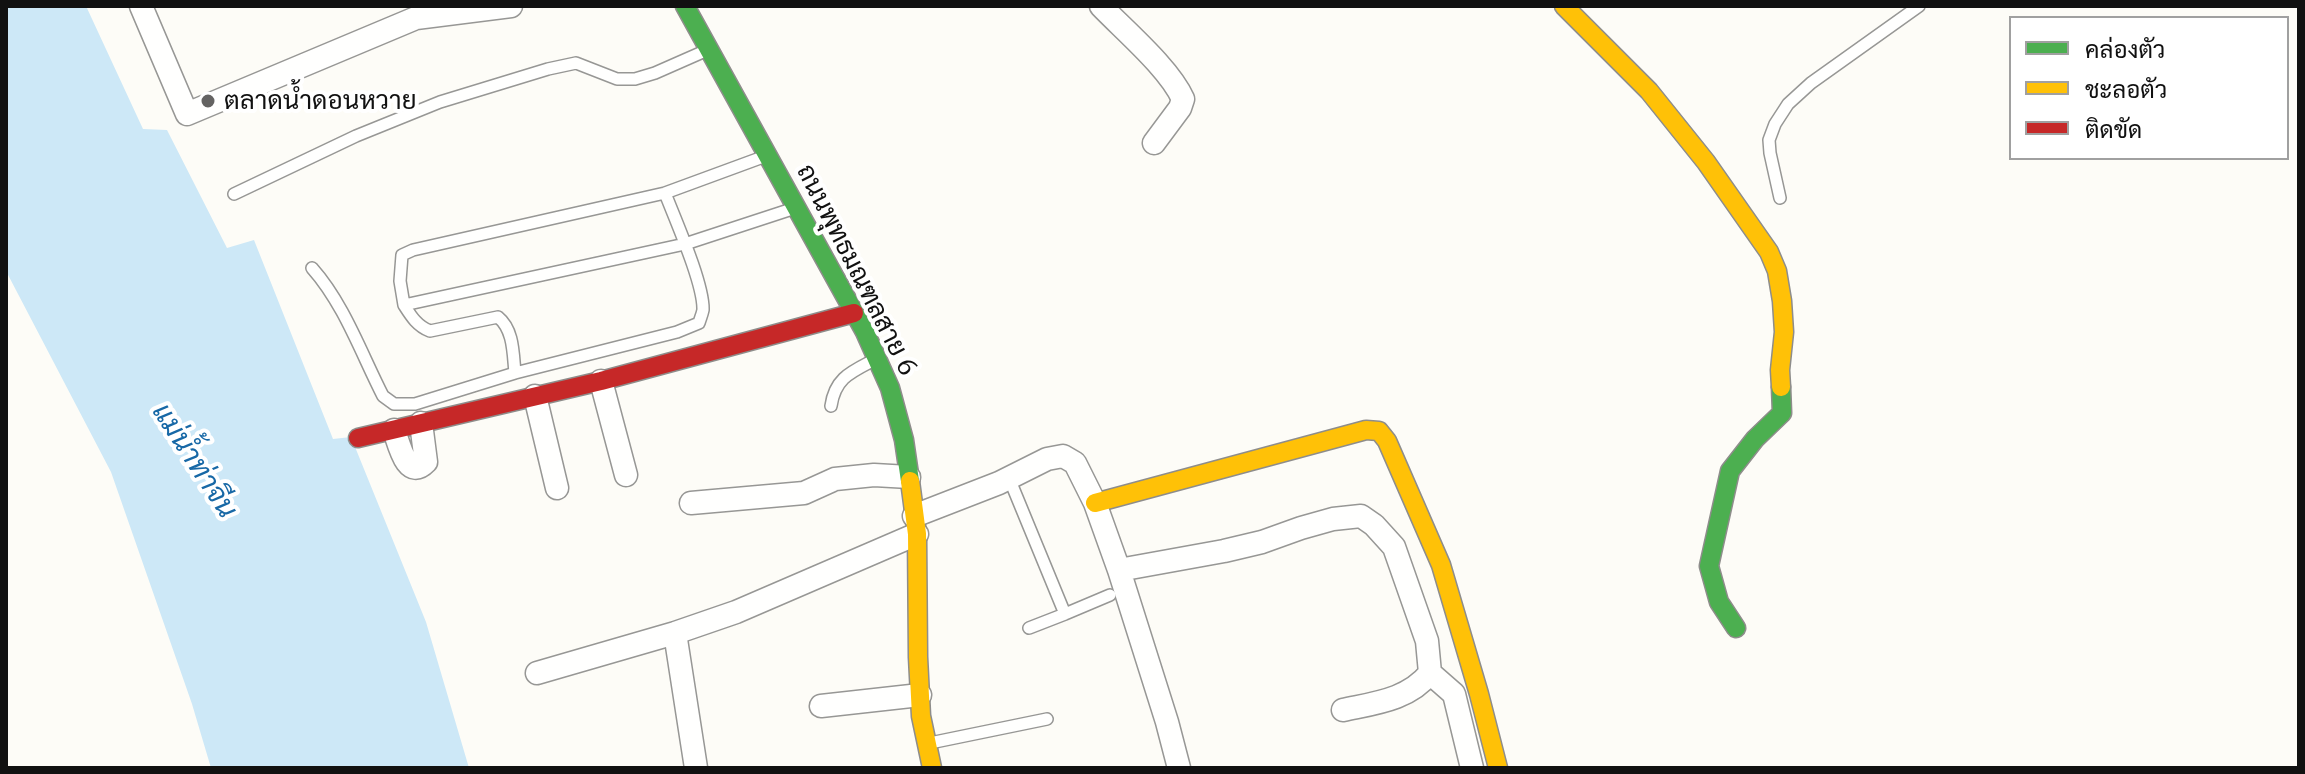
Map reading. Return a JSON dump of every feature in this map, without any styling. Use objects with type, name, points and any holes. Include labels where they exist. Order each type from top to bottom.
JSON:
[{"type":"street","points":[[141,6],[187,114],[416,18],[511,6]]},
{"type":"street","name":"ถนนพุทธมณฑลสาย 6","points":[[685,6],[854,313],[890,388],[904,440],[916,525],[920,695],[925,744],[932,768]]},
{"type":"street","points":[[1101,6],[1165,71],[1183,99],[1180,108],[1154,143]]},
{"type":"street","points":[[1564,6],[1649,91],[1759,235],[1777,271],[1784,332],[1780,370],[1782,413],[1755,439],[1730,471],[1709,566],[1719,602],[1736,628]]},
{"type":"street","points":[[358,438],[601,381],[854,313]]},
{"type":"street","points":[[601,381],[626,475]]},
{"type":"street","points":[[535,396],[557,488]]},
{"type":"street","points":[[394,430],[408,464],[416,469],[426,462],[421,423]]},
{"type":"street","points":[[1095,503],[1366,430],[1379,431],[1387,441],[1441,565],[1498,768]]},
{"type":"street","points":[[537,673],[736,612],[852,561],[1047,459],[1063,456],[1075,463],[1095,503],[1119,570],[1179,768]]},
{"type":"street","points":[[691,503],[804,493],[835,479],[874,475],[909,477]]},
{"type":"street","points":[[1119,570],[1224,551],[1333,519],[1361,516],[1394,547],[1427,641],[1430,673],[1454,694],[1472,768]]},
{"type":"street","points":[[675,633],[696,768]]},
{"type":"street","points":[[1343,710],[1395,699],[1415,689],[1430,673]]},
{"type":"street","points":[[821,706],[920,695]]},
{"type":"lane","points":[[1780,198],[1769,140],[1788,104],[1811,83],[1919,6]]},
{"type":"lane","points":[[234,194],[389,121],[548,69],[576,63],[617,79],[635,79],[709,49]]},
{"type":"lane","points":[[515,373],[509,332],[498,317],[430,331],[414,321],[404,305],[402,255],[665,193],[768,156]]},
{"type":"lane","points":[[312,268],[335,300],[383,396],[394,404],[415,404],[515,373],[677,332],[699,323],[703,310],[700,292],[665,193]]},
{"type":"lane","points":[[404,305],[685,244],[796,208]]},
{"type":"lane","points":[[831,406],[833,391],[839,384],[850,373],[877,359]]},
{"type":"lane","points":[[1009,478],[1065,614]]},
{"type":"lane","points":[[1029,628],[1110,595]]},
{"type":"lane","points":[[925,744],[1047,719]]},
{"type":"water","name":"แม่น้ำท่าจีน","points":[[6,6],[86,6],[143,129],[167,130],[227,248],[254,240],[333,439],[351,437],[426,622],[469,768],[211,768],[192,704],[111,472],[6,271]]},
{"type":"traffic: fast","points":[[685,6],[865,332],[890,388],[904,440],[910,481]]},
{"type":"traffic: fast","points":[[1736,628],[1719,602],[1709,566],[1730,471],[1755,439],[1782,413],[1781,387]]},
{"type":"traffic: slow","points":[[1564,6],[1649,91],[1706,162],[1769,252],[1777,271],[1782,301],[1781,387]]},
{"type":"traffic: slow","points":[[1095,503],[1366,430],[1379,431],[1387,441],[1441,565],[1498,768]]},
{"type":"traffic: slow","points":[[910,481],[917,534],[921,716],[932,768]]},
{"type":"traffic: jam","points":[[358,438],[601,381],[854,313]]},
{"type":"place","name":"ตลาดน้ำดอนหวาย","points":[[208,101]]}]
